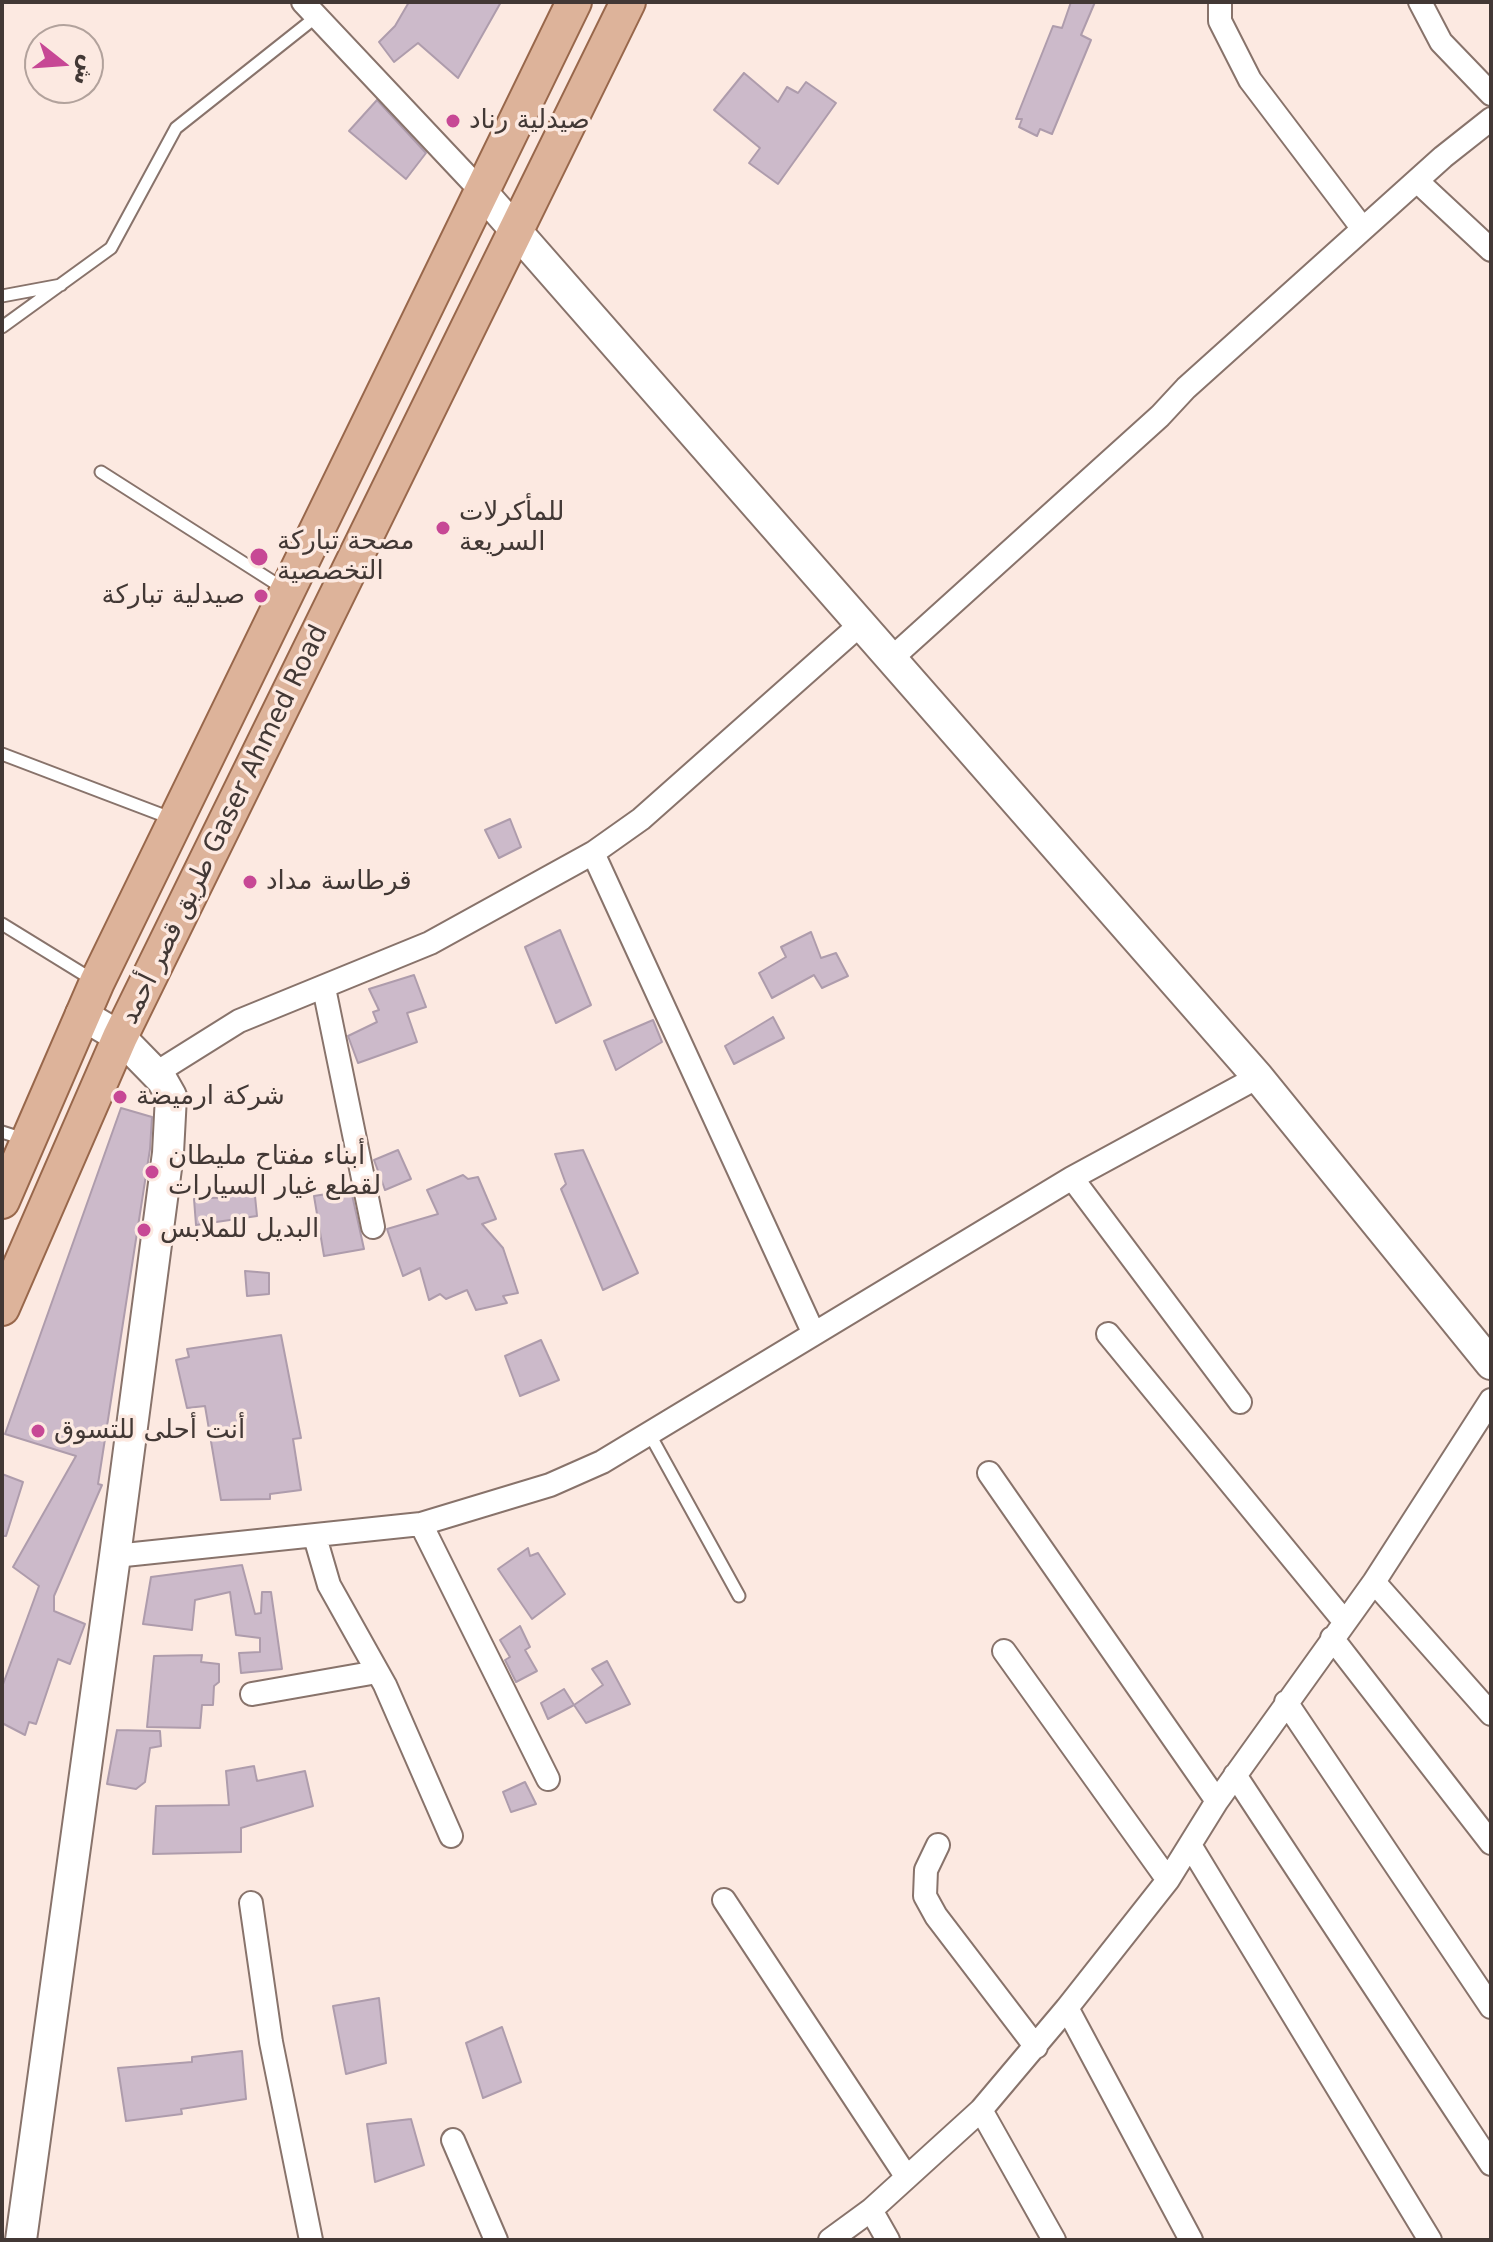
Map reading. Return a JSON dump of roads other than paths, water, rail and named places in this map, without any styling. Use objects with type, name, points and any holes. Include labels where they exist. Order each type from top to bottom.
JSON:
[{"type":"main road","name":"طريق قصر أحمد Gaser Ahmed Road","points":[[2,1201],[14,1136],[97,982],[574,2]]},
{"type":"main road","name":"طريق قصر أحمد Gaser Ahmed Road","points":[[2,1308],[120,1037],[628,2]]},
{"type":"street","points":[[1220,2],[1220,21],[1250,80],[1363,229]]},
{"type":"street","points":[[1420,2],[1441,42],[1491,94]]},
{"type":"street","points":[[310,10],[481,191],[1258,1077],[1491,1364]]},
{"type":"street","points":[[892,658],[1363,229],[1491,119]]},
{"type":"street","points":[[1417,181],[1491,250]]},
{"type":"street","points":[[156,1073],[239,1021],[324,988],[476,921],[593,853],[641,819],[862,623]]},
{"type":"street","points":[[593,853],[813,1332]]},
{"type":"street","points":[[324,988],[373,1227]]},
{"type":"street","points":[[21,2240],[168,1153],[171,1096],[156,1073],[120,1037],[81,1014]]},
{"type":"street","points":[[115,1556],[421,1524],[550,1485],[602,1462],[1072,1178],[1258,1077]]},
{"type":"street","points":[[1072,1178],[1240,1402]]},
{"type":"street","points":[[1108,1334],[1338,1630],[1491,1843]]},
{"type":"street","points":[[830,2240],[871,2210],[981,2110],[1036,2047],[1168,1880],[1217,1801],[1374,1582],[1491,1400]]},
{"type":"street","points":[[989,1473],[1217,1801]]},
{"type":"street","points":[[421,1524],[548,1779]]},
{"type":"street","points":[[315,1537],[329,1585],[377,1672],[451,1836]]},
{"type":"street","points":[[1374,1582],[1491,1714]]},
{"type":"street","points":[[1004,1651],[1168,1880]]},
{"type":"street","points":[[252,1694],[377,1672]]},
{"type":"street","points":[[1286,1702],[1491,2007]]},
{"type":"street","points":[[1235,1775],[1491,2164]]},
{"type":"street","points":[[938,1845],[926,1870],[925,1896],[1036,2047]]},
{"type":"street","points":[[1190,1845],[1430,2240]]},
{"type":"street","points":[[724,1900],[906,2176]]},
{"type":"street","points":[[251,1903],[271,2042],[311,2240]]},
{"type":"street","points":[[1067,2008],[1191,2240]]},
{"type":"street","points":[[981,2110],[1054,2240]]},
{"type":"street","points":[[453,2140],[496,2240]]},
{"type":"street","points":[[871,2210],[888,2240]]},
{"type":"lane","points":[[2,327],[66,284],[111,248],[176,128],[310,10]]},
{"type":"lane","points":[[2,296],[66,284]]},
{"type":"lane","points":[[101,472],[288,591]]},
{"type":"lane","points":[[2,754],[175,820]]},
{"type":"lane","points":[[2,924],[97,982]]},
{"type":"lane","points":[[649,1433],[739,1596]]},
{"type":"place","name":"صيدلية رناد","points":[[453,121]]},
{"type":"place","name":"للمأكرلات السريعة","points":[[443,528]]},
{"type":"place","name":"مصحة تباركة التخصصية","points":[[259,557]]},
{"type":"place","name":"صيدلية تباركة","points":[[261,596]]},
{"type":"place","name":"قرطاسة مداد","points":[[250,882]]},
{"type":"place","name":"شركة ارميضة","points":[[120,1097]]},
{"type":"place","name":"أبناء مفتاح مليطان لقطع غيار السيارات","points":[[152,1172]]},
{"type":"place","name":"البديل للملابس","points":[[144,1230]]},
{"type":"place","name":"أنت أحلى للتسوق","points":[[38,1431]]}]
